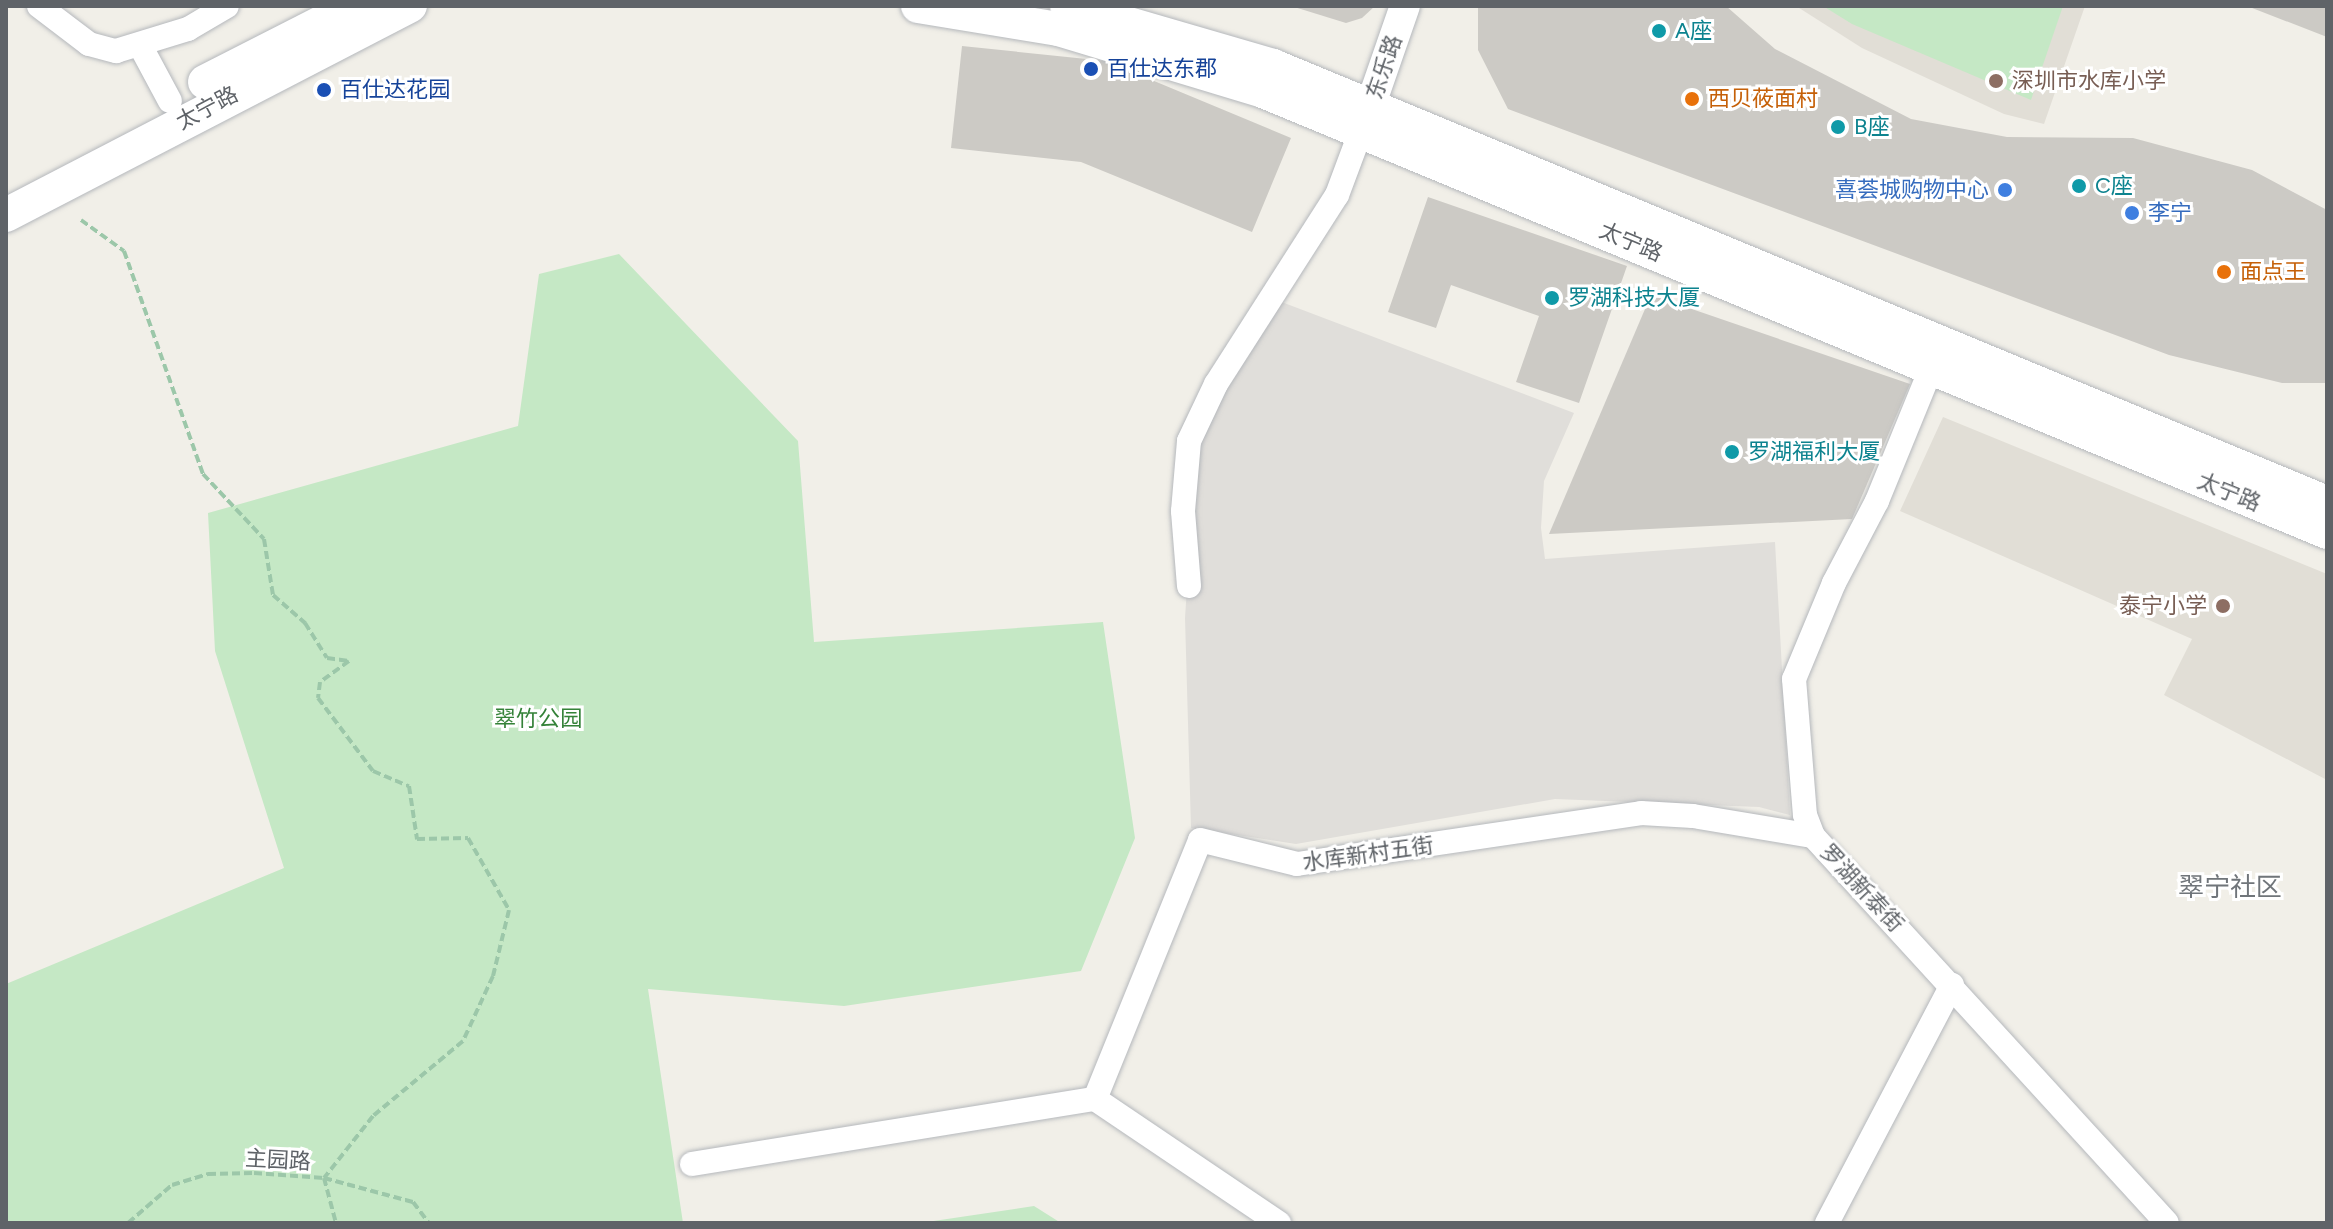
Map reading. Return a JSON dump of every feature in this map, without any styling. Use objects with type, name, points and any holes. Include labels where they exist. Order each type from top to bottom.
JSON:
[{"type":"main road","name":"太宁路","points":[[6,190],[354,6]]},
{"type":"main road","name":"太宁路","points":[[6,215],[410,6]]},
{"type":"main road","name":"太宁路","points":[[918,6],[1058,29],[1367,117]]},
{"type":"main road","name":"太宁路","points":[[1067,6],[1246,58],[1367,117],[1936,357],[2327,532]]},
{"type":"main road","name":"太宁路","points":[[1936,357],[2327,503]]},
{"type":"street","points":[[39,6],[89,44],[116,51],[141,47],[188,29],[227,6]]},
{"type":"street","name":"东乐路","points":[[1367,117],[1405,6]]},
{"type":"street","points":[[141,47],[170,101]]},
{"type":"street","points":[[1189,586],[1183,511],[1189,441],[1216,384],[1337,195],[1367,117]]},
{"type":"street","name":"罗湖新泰街","points":[[1936,357],[1794,679],[1799,776],[1813,836],[2167,1223]]},
{"type":"street","name":"水库新村五街","points":[[1095,1099],[1200,840],[1297,864],[1641,813],[1693,816],[1813,836]]},
{"type":"street","points":[[1827,1223],[1952,985]]},
{"type":"street","points":[[692,1164],[1095,1099],[1258,1214],[1279,1223]]},
{"type":"path","points":[[81,220],[124,251],[203,474],[264,539],[273,595],[305,623],[327,658],[349,661],[320,682],[318,698],[373,771],[409,786],[417,839],[468,838],[509,910],[493,976],[463,1041],[373,1116],[324,1178],[336,1223]]},
{"type":"path","name":"主园路","points":[[128,1223],[172,1185],[208,1174],[324,1178],[413,1202],[429,1223]]},
{"type":"shaded area","name":"深圳市水库小学","points":[[1796,6],[2085,6],[2044,124],[2004,114],[1862,48]]},
{"type":"shaded area","points":[[1279,301],[1574,413],[1544,481],[1541,528],[1545,559],[1775,542],[1790,815],[1759,807],[1555,799],[1296,844],[1191,828],[1185,618],[1197,436]]},
{"type":"shaded area","name":"泰宁小学","points":[[1943,417],[2327,574],[2327,780],[2164,695],[2192,639],[1900,511]]},
{"type":"green space","name":"深圳市水库小学","points":[[1823,6],[2063,6],[2031,100],[1852,24]]},
{"type":"green space","name":"翠竹公园","points":[[619,254],[798,441],[814,642],[1103,622],[1135,838],[1081,971],[844,1006],[648,989],[683,1223],[6,1223],[6,984],[284,868],[215,651],[208,513],[518,426],[539,274]]},
{"type":"green space","points":[[1034,1206],[1061,1223],[920,1223]]},
{"type":"building","points":[[1291,6],[1375,6],[1362,18],[1346,23]]},
{"type":"building","name":"喜荟城购物中心","points":[[1478,6],[1726,6],[1775,49],[1911,119],[2007,137],[2133,138],[2252,170],[2327,210],[2327,383],[2282,383],[2169,355],[1508,109],[1478,50]]},
{"type":"building","points":[[2247,6],[2327,6],[2327,37]]},
{"type":"building","points":[[962,46],[1106,61],[1291,138],[1252,232],[1081,162],[951,148]]},
{"type":"building","name":"罗湖科技大厦","points":[[1428,197],[1627,266],[1579,403],[1516,382],[1539,316],[1451,285],[1436,328],[1388,312]]},
{"type":"building","name":"罗湖福利大厦","points":[[1651,295],[1910,384],[1852,519],[1549,534]]},
{"type":"place","name":"A座","points":[[1659,31]]},
{"type":"place","name":"百仕达东郡","points":[[1091,69]]},
{"type":"place","name":"深圳市水库小学","points":[[1996,81]]},
{"type":"place","name":"百仕达花园","points":[[324,90]]},
{"type":"place","name":"西贝莜面村","points":[[1692,99]]},
{"type":"place","name":"B座","points":[[1838,127]]},
{"type":"place","name":"C座","points":[[2079,186]]},
{"type":"place","name":"喜荟城购物中心","points":[[2005,190]]},
{"type":"place","name":"李宁","points":[[2132,213]]},
{"type":"place","name":"面点王","points":[[2224,272]]},
{"type":"place","name":"罗湖科技大厦","points":[[1552,298]]},
{"type":"place","name":"罗湖福利大厦","points":[[1732,452]]},
{"type":"place","name":"泰宁小学","points":[[2223,606]]},
{"type":"district","name":"翠宁社区","points":[[2230,888]]}]
